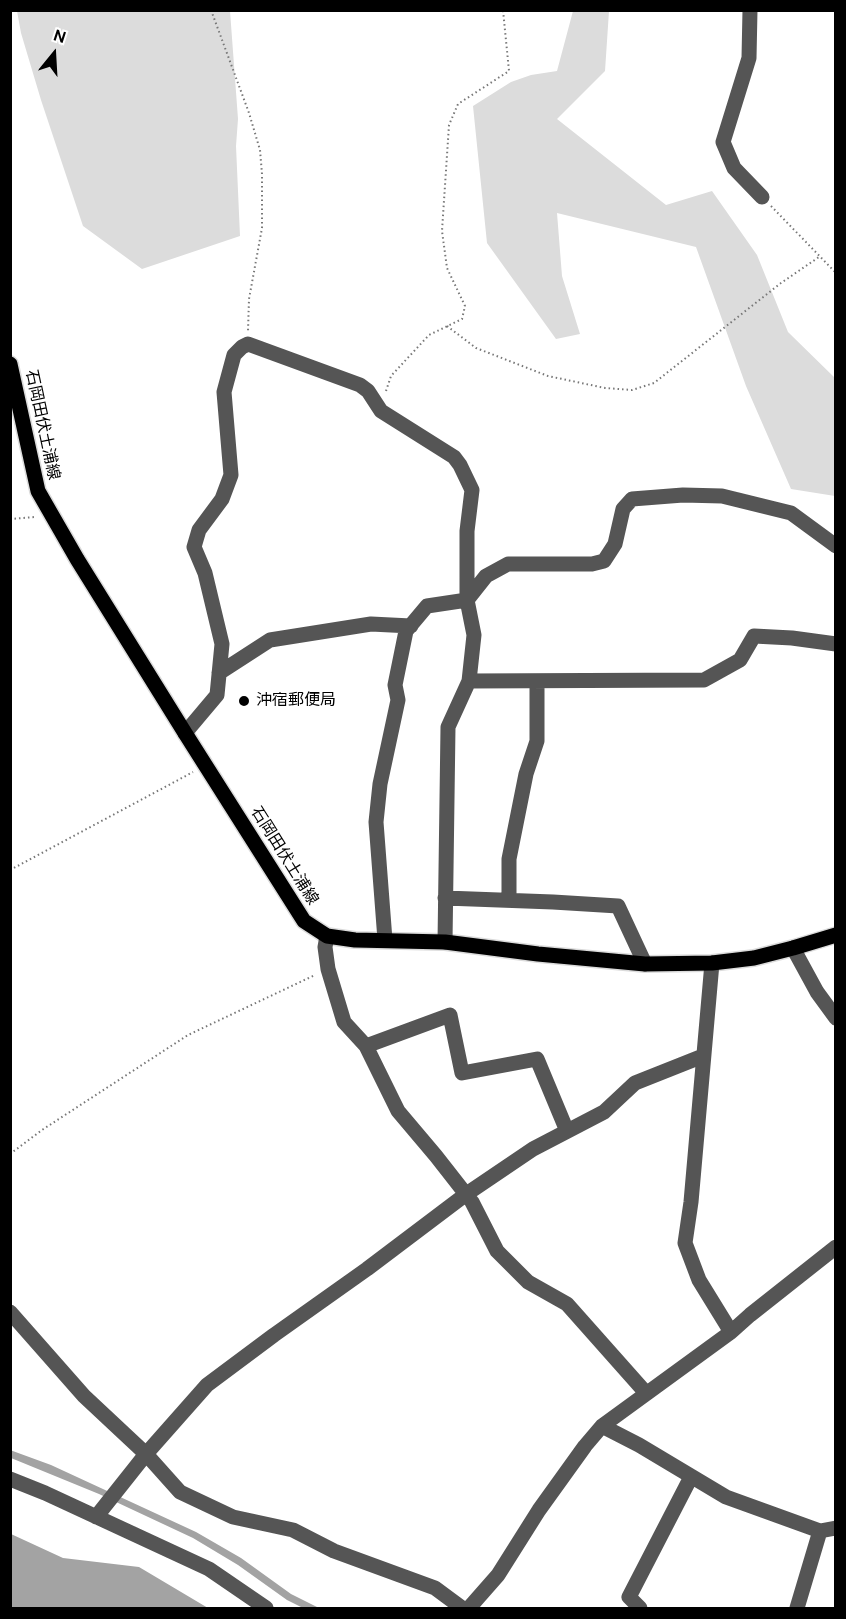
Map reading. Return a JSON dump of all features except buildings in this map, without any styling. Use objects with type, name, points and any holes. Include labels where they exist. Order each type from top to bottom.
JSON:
[{"type":"main road","name":"石岡田伏土浦線","points":[[10,364],[38,491],[77,559],[304,921],[327,936],[355,940],[445,942],[645,964],[712,963],[754,958],[836,934]]},
{"type":"street","points":[[750,10],[749,58],[723,142],[734,168],[762,197]]},
{"type":"street","points":[[185,733],[217,695],[222,644],[205,573],[194,547],[200,530],[222,499],[231,475],[224,392],[234,355],[248,344],[360,385],[368,391],[381,411],[454,457],[472,490],[467,531],[467,600],[474,635],[469,681],[448,727],[445,942]]},
{"type":"street","points":[[386,940],[376,822],[380,784],[398,700],[395,685],[406,631],[428,606],[467,600],[486,576],[508,564],[592,564],[604,561],[615,544],[623,509],[632,499],[683,495],[722,496],[791,513],[836,546]]},
{"type":"street","points":[[219,673],[270,640],[371,624],[411,626]]},
{"type":"street","points":[[469,681],[704,680],[740,660],[754,636],[836,644]]},
{"type":"street","points":[[509,900],[509,859],[526,774],[537,741],[537,681]]},
{"type":"street","points":[[446,898],[618,906],[645,964]]},
{"type":"street","points":[[327,936],[325,948],[328,969],[344,1023],[366,1046],[398,1111],[472,1202],[497,1251],[528,1282],[567,1304],[646,1393]]},
{"type":"street","points":[[794,948],[817,992],[836,1018]]},
{"type":"street","points":[[712,963],[691,1202],[685,1243],[699,1280],[730,1332]]},
{"type":"street","points":[[366,1046],[450,1015],[462,1073],[537,1059],[567,1131]]},
{"type":"street","points":[[101,1511],[146,1454],[207,1385],[465,1195],[533,1149],[604,1112],[635,1083],[703,1056]]},
{"type":"street","points":[[469,1608],[498,1575],[539,1510],[602,1426],[730,1332],[836,1247]]},
{"type":"street","points":[[10,1312],[84,1395],[146,1454],[180,1492],[233,1516],[292,1530],[334,1551],[435,1588],[462,1608]]},
{"type":"street","points":[[602,1426],[639,1445],[726,1497],[828,1529],[797,1608]]},
{"type":"street","points":[[640,1608],[629,1597],[691,1477]]},
{"type":"street","points":[[10,1479],[101,1511],[209,1569],[266,1608]]},
{"type":"path","points":[[211,10],[249,113],[260,150],[262,228],[249,299],[248,344]]},
{"type":"path","points":[[381,411],[391,375],[429,335],[462,319],[465,306],[447,268],[442,231],[449,125],[458,105],[509,71],[503,10]]},
{"type":"path","points":[[762,197],[836,273]]},
{"type":"path","points":[[447,326],[476,348],[548,376],[605,388],[632,390],[654,383],[819,257]]},
{"type":"path","points":[[10,519],[52,515]]},
{"type":"path","points":[[10,870],[206,766]]},
{"type":"path","points":[[10,1154],[42,1130],[188,1035],[328,969]]},
{"type":"shaded area","points":[[17,11],[230,11],[238,119],[236,146],[240,236],[142,269],[83,226],[41,100],[21,33]]},
{"type":"shaded area","points":[[573,11],[609,11],[605,71],[557,119],[666,205],[712,191],[757,255],[788,332],[835,378],[835,496],[791,489],[746,386],[696,247],[557,213],[562,276],[580,334],[556,339],[487,243],[473,106],[511,82],[531,75],[557,71]]},
{"type":"shaded area","points":[[10,1450],[51,1465],[196,1532],[241,1558],[291,1594],[319,1608],[303,1608],[287,1600],[238,1565],[193,1538],[99,1494],[11,1458]]},
{"type":"shaded area","points":[[11,1534],[63,1558],[139,1567],[208,1608],[11,1608]]},
{"type":"place","name":"沖宿郵便局","points":[[244,701]]}]
